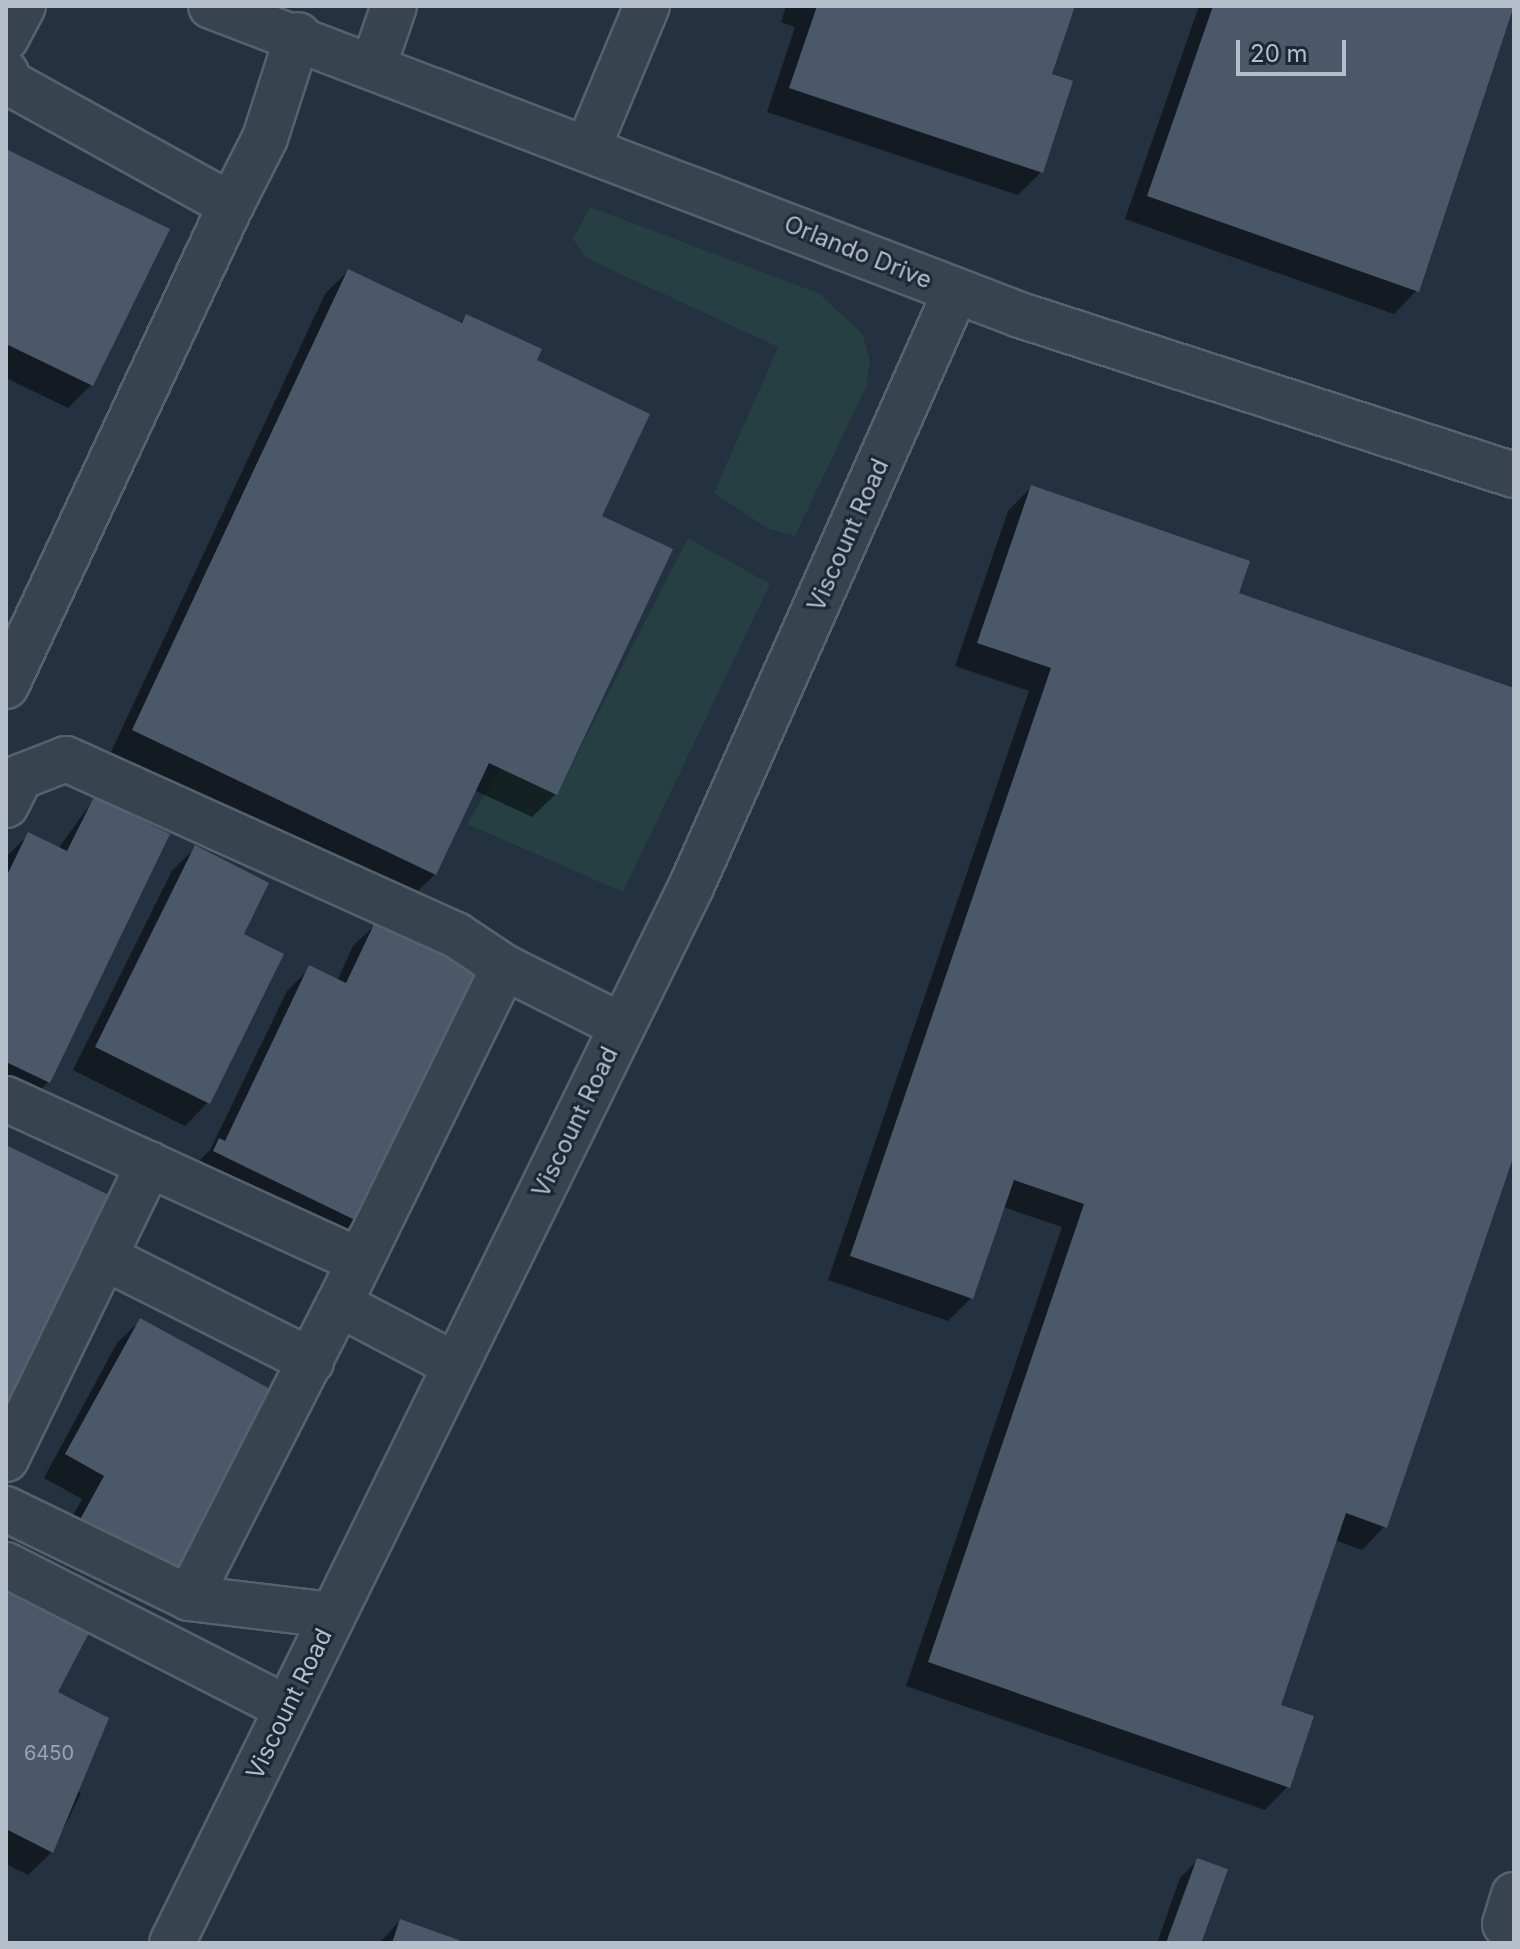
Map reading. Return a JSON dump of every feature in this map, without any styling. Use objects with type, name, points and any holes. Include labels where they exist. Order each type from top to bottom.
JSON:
[{"type":"street","points":[[6,38],[23,6]]},
{"type":"street","name":"Orlando Drive","points":[[211,6],[298,35],[589,145],[956,291],[1514,475]]},
{"type":"street","points":[[374,64],[394,6]]},
{"type":"street","points":[[589,145],[647,6]]},
{"type":"street","points":[[6,686],[265,138],[298,35]]},
{"type":"street","points":[[6,73],[8,82],[231,205]]},
{"type":"street","name":"Viscount Road","points":[[172,1943],[622,1026],[956,291]]},
{"type":"street","points":[[6,805],[20,777],[66,759],[456,935],[504,967],[622,1026]]},
{"type":"street","points":[[189,1598],[311,1361],[504,967]]},
{"type":"street","points":[[6,1099],[360,1261]]},
{"type":"street","points":[[6,1459],[149,1164]]},
{"type":"street","points":[[104,1257],[311,1361]]},
{"type":"street","points":[[339,1304],[455,1365]]},
{"type":"street","points":[[6,1509],[189,1598],[332,1615]]},
{"type":"street","points":[[6,1565],[287,1708]]},
{"type":"street","points":[[1514,1895],[1505,1924],[1514,1937]]},
{"type":"green space","points":[[590,207],[818,293],[862,333],[870,361],[866,387],[795,536],[769,529],[714,493],[778,347],[586,258],[573,239]]},
{"type":"green space","points":[[688,538],[770,584],[623,892],[467,824],[512,750],[566,776]]},
{"type":"building","points":[[817,6],[1075,6],[1052,74],[1073,81],[1043,173],[789,88]]},
{"type":"building","points":[[1213,6],[1514,6],[1419,292],[1147,196]]},
{"type":"building","points":[[6,149],[170,229],[93,386],[6,344]]},
{"type":"building","points":[[348,269],[462,323],[466,314],[542,349],[537,360],[650,414],[602,516],[673,549],[557,795],[489,763],[436,875],[132,730]]},
{"type":"building","points":[[1031,485],[1250,561],[1239,593],[1514,688],[1514,1155],[1387,1528],[1346,1513],[1281,1705],[1314,1716],[1290,1788],[928,1662],[1084,1204],[1014,1180],[973,1299],[850,1256],[1051,668],[977,643]]},
{"type":"building","points":[[94,797],[170,834],[50,1083],[6,1062],[6,877],[28,832],[67,851]]},
{"type":"building","points":[[195,845],[269,883],[244,934],[284,954],[210,1104],[95,1047]]},
{"type":"building","points":[[376,920],[481,964],[357,1221],[213,1151],[219,1138],[225,1141],[309,965],[346,983]]},
{"type":"building","points":[[6,1145],[113,1197],[6,1417]]},
{"type":"building","points":[[140,1318],[281,1395],[179,1581],[77,1525],[104,1476],[65,1454]]},
{"type":"building","points":[[6,1589],[90,1631],[58,1692],[109,1718],[53,1853],[6,1829]]},
{"type":"building","points":[[1197,1858],[1228,1869],[1201,1943],[1166,1943]]},
{"type":"building","points":[[400,1919],[467,1943],[392,1943]]}]
